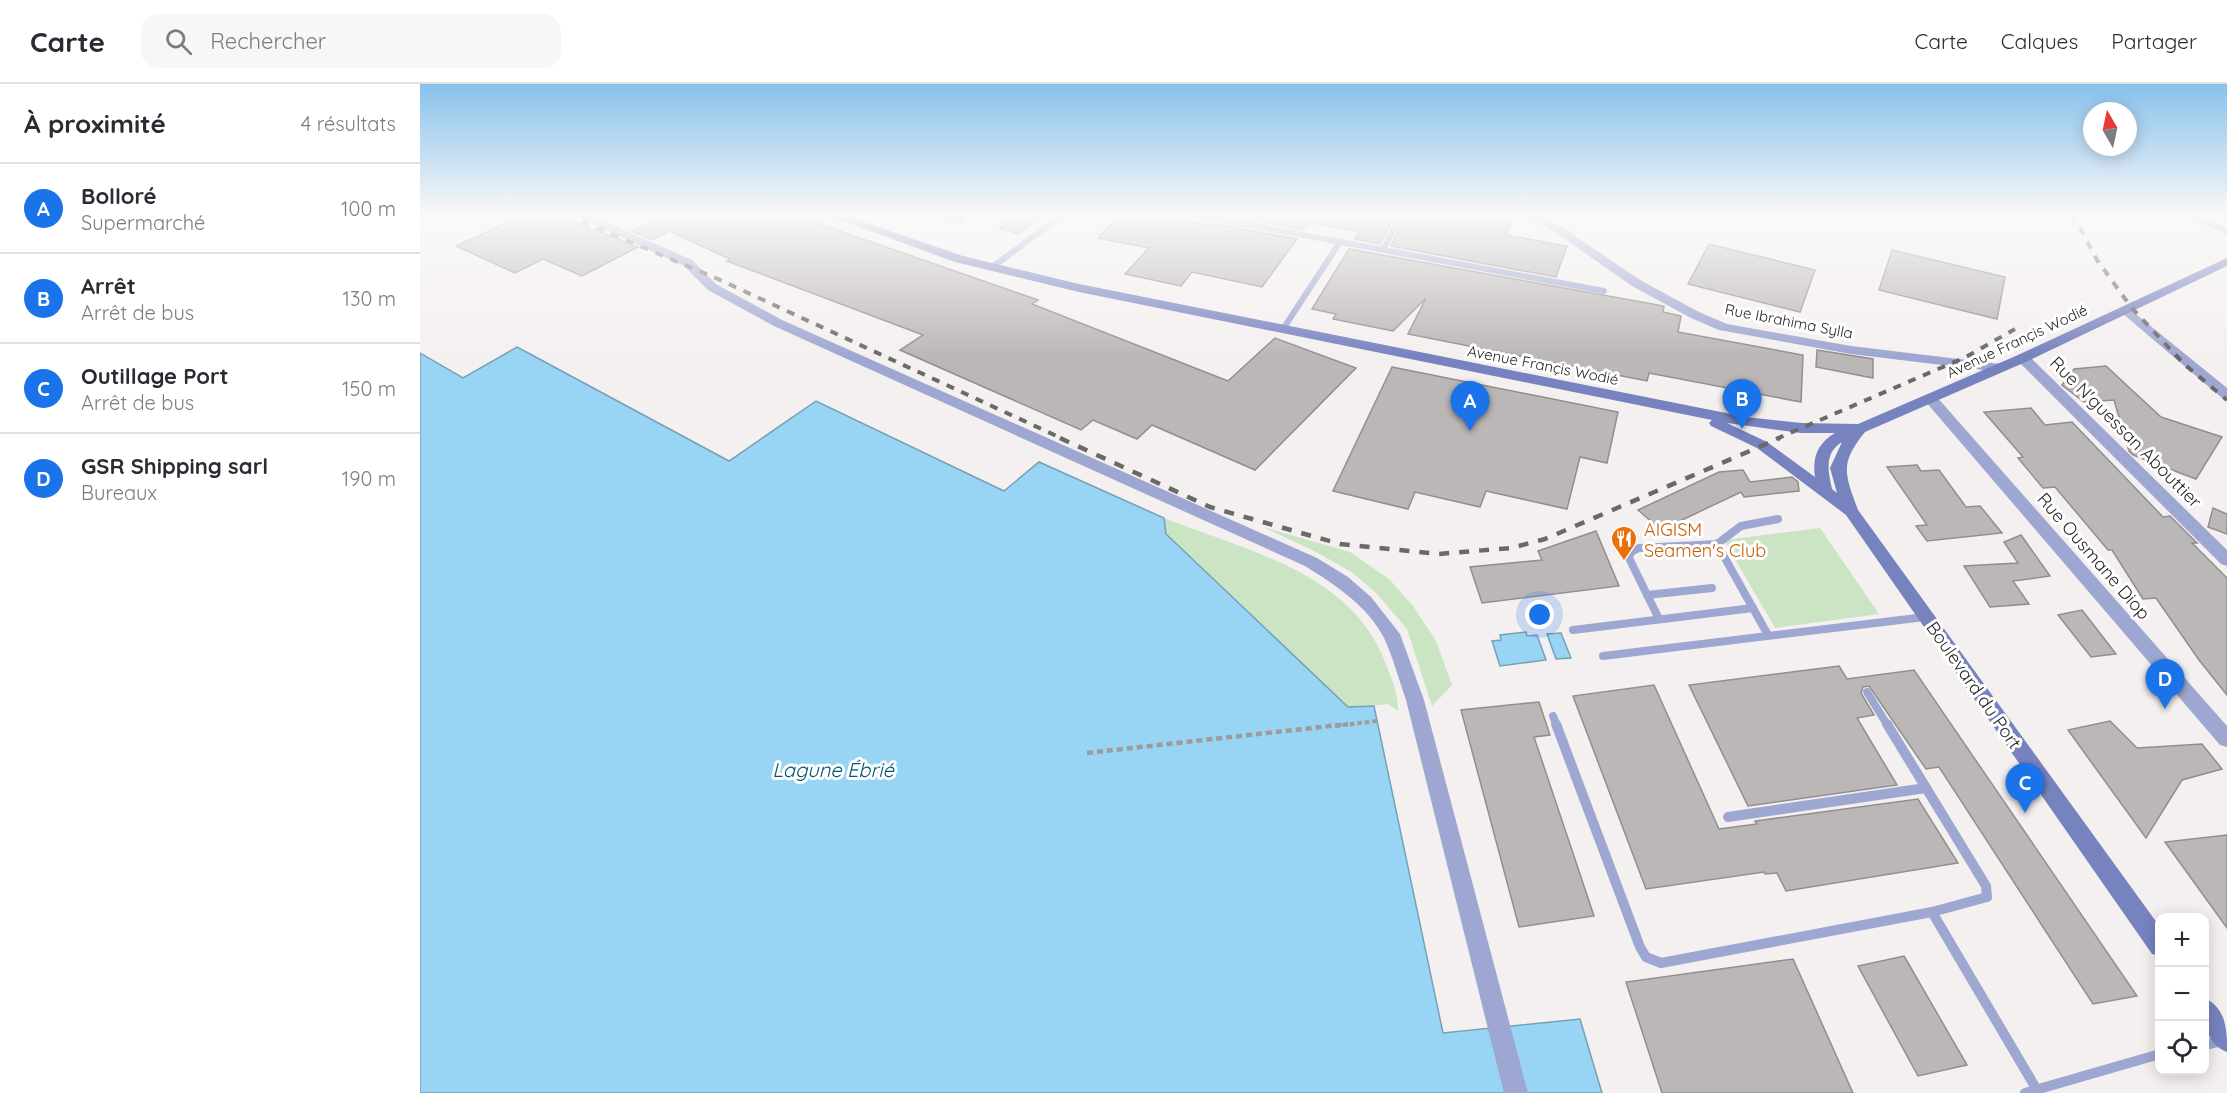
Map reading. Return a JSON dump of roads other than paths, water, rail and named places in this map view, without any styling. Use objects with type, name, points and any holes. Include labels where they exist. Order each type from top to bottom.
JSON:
[{"type":"main road","name":"Avenue Françis Wodié","points":[[973,262],[991,268],[1283,329],[1690,411],[1771,425],[1860,429],[2023,358],[2227,262]]},
{"type":"main road","name":"Boulevard du Port","points":[[1690,411],[1762,445],[1851,512],[2155,939]]},
{"type":"main road","name":"Boulevard du Port","points":[[1851,512],[1837,464],[1841,451],[1860,429]]},
{"type":"main road","points":[[1825,491],[1819,466],[1822,451],[1839,436],[1860,429]]},
{"type":"main road","points":[[2209,1019],[2219,1042]]},
{"type":"street","points":[[686,262],[712,287],[778,322],[1311,562],[1342,581],[1365,602],[1391,634],[1415,700],[1516,1093]]},
{"type":"street","name":"Rue Ibrahima Sylla","points":[[1606,262],[1636,283],[1695,315],[1724,327],[1851,350],[2000,368]]},
{"type":"street","points":[[2126,310],[2227,395]]},
{"type":"street","name":"Rue N'guessan Abouttier","points":[[2023,358],[2227,560]]},
{"type":"street","name":"Rue Ousmane Diop","points":[[1931,399],[2227,739]]},
{"type":"lane","points":[[991,268],[999,262]]},
{"type":"lane","points":[[1283,329],[1327,262]]},
{"type":"lane","points":[[1448,262],[1604,291]]},
{"type":"lane","points":[[1659,619],[1629,558],[1631,552],[1639,548],[1717,544],[1741,526],[1778,519]]},
{"type":"lane","points":[[1717,544],[1768,635]]},
{"type":"lane","points":[[1647,595],[1712,588]]},
{"type":"lane","points":[[1574,630],[1753,608]]},
{"type":"lane","points":[[1603,656],[1925,617]]},
{"type":"lane","points":[[1553,716],[1646,957],[1661,963],[1932,912],[1975,903],[1987,897],[1986,886],[1867,692]]},
{"type":"lane","points":[[1728,818],[1926,788]]},
{"type":"lane","points":[[1932,912],[2031,1092],[2155,1055]]},
{"type":"water","name":"Lagune Ébrié","points":[[517,347],[729,461],[816,401],[1004,491],[1039,462],[1164,518],[1166,534],[1348,707],[1374,706],[1443,1033],[1580,1019],[1602,1093],[420,1093],[420,353],[463,378]]},
{"type":"water","points":[[1526,632],[1527,636],[1537,635],[1546,660],[1500,666],[1492,641],[1501,640],[1500,635]]},
{"type":"water","points":[[1561,633],[1571,658],[1556,659],[1547,634]]},
{"type":"railway","points":[[678,262],[1063,439]]},
{"type":"railway","points":[[2099,262],[2131,307],[2184,364],[2227,400]]},
{"type":"railway","points":[[1776,439],[1966,357],[2015,329]]},
{"type":"railway","points":[[1060,438],[1210,507],[1340,544],[1438,554],[1511,548],[1545,539],[1780,438]]},
{"type":"place","name":"Arrêt","points":[[1742,429]]},
{"type":"place","name":"Bolloré","points":[[1470,431]]},
{"type":"place","name":"AIGISM Seamen's Club","points":[[1624,562]]},
{"type":"place","name":"GSR Shipping sarl","points":[[2165,709]]},
{"type":"place","name":"Outillage Port","points":[[2025,813]]}]
